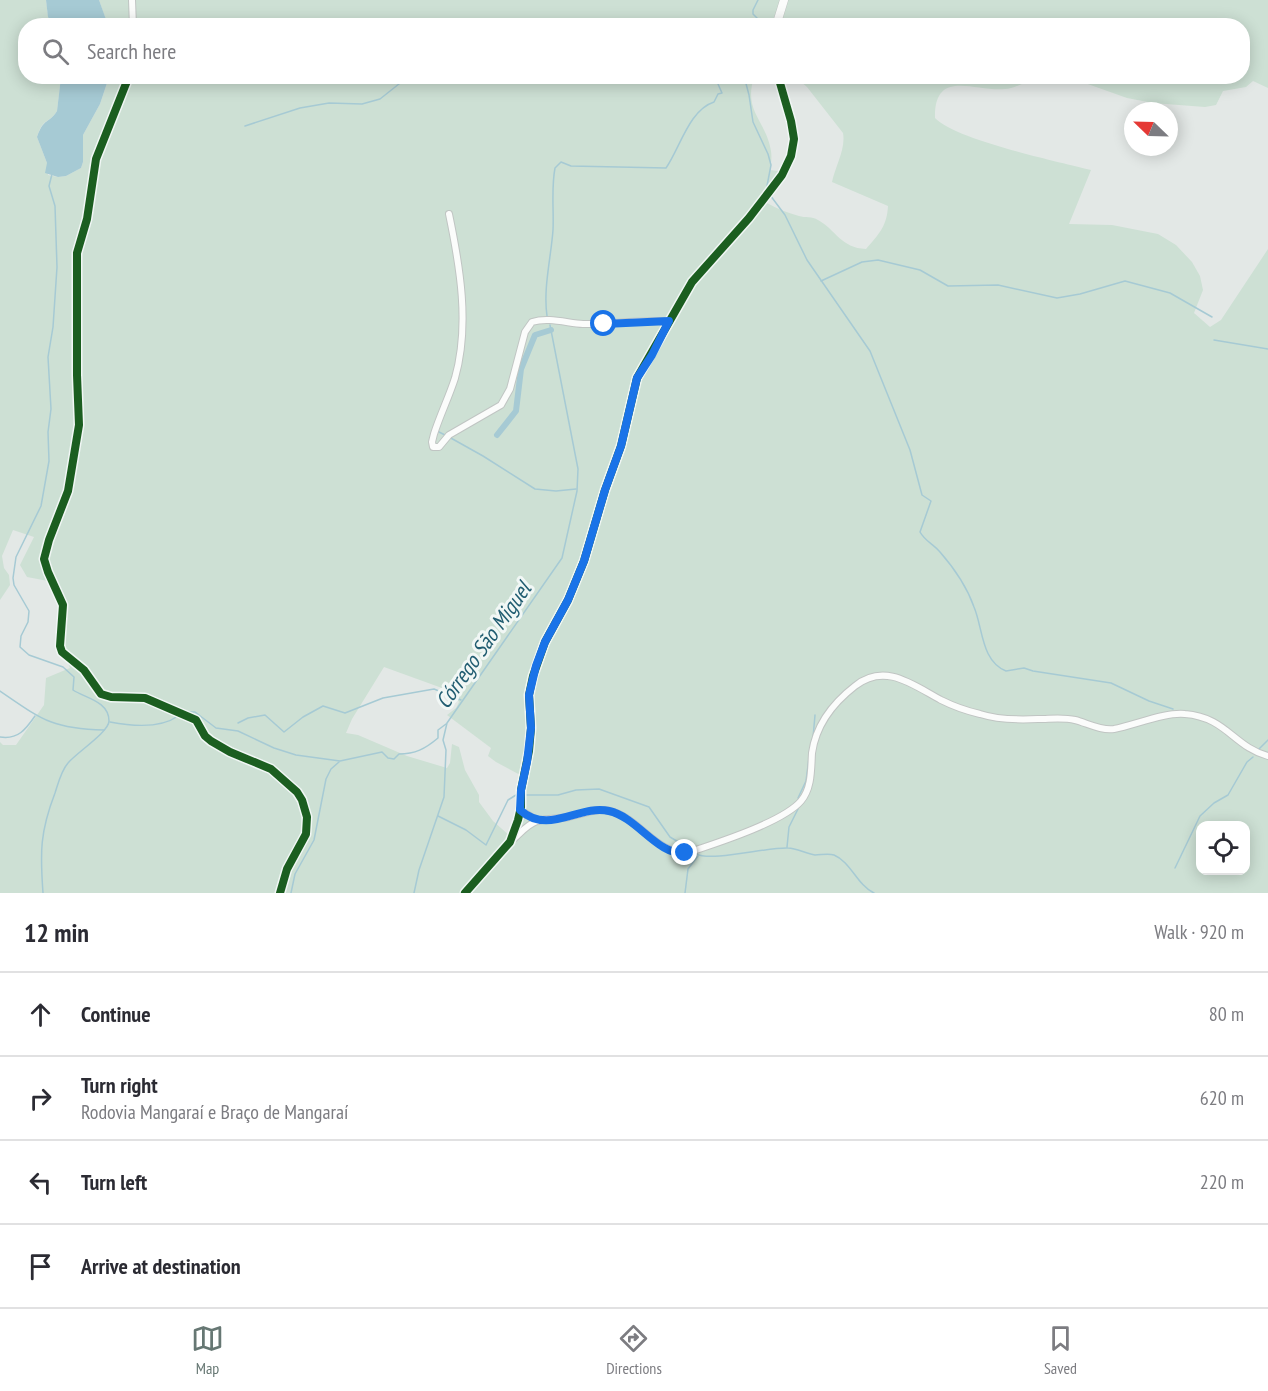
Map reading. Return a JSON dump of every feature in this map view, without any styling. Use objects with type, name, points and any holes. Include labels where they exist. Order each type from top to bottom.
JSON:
[{"type":"street","points":[[132,0],[133,18]]},
{"type":"street","points":[[778,18],[784,0]]},
{"type":"street","points":[[127,84],[105,132],[96,159],[87,219],[77,253],[79,425],[68,491],[44,558],[63,605],[60,646],[62,652],[84,670],[101,694],[111,697],[145,698],[196,720],[205,736],[211,741],[225,750],[271,769],[297,792],[307,817],[306,834],[287,869],[280,893]]},
{"type":"street","points":[[510,842],[520,810],[531,728],[529,695],[536,666],[584,561],[621,446],[637,378],[698,274],[749,218],[787,166],[793,148],[793,130],[781,84]]},
{"type":"street","points":[[449,214],[457,254],[462,332],[454,379],[434,434],[432,442],[434,447],[439,447],[449,435],[501,405],[510,389],[525,332],[532,322],[616,324],[669,321]]},
{"type":"street","points":[[465,893],[510,842],[529,825],[538,821],[599,810],[612,811],[626,818],[669,851],[680,854],[753,830],[800,802],[809,782],[814,742],[823,720],[848,691],[864,680],[880,675],[903,679],[950,704],[999,718],[1071,719],[1109,730],[1172,715],[1193,715],[1219,724],[1247,748],[1268,756]]},
{"type":"street","points":[[520,810],[538,821]]},
{"type":"green space","points":[[0,0],[46,0],[49,18],[18,18],[18,84],[60,84],[57,111],[44,123],[37,137],[47,163],[48,175],[58,177],[66,176],[81,168],[83,135],[100,104],[107,84],[752,84],[753,108],[765,131],[771,153],[770,170],[786,172],[767,203],[791,214],[816,219],[850,245],[866,249],[884,224],[888,206],[832,182],[842,152],[843,133],[803,84],[1021,84],[999,89],[951,87],[942,92],[937,102],[935,118],[946,126],[984,142],[1091,170],[1069,224],[1112,225],[1158,234],[1176,245],[1192,262],[1200,276],[1203,290],[1194,313],[1210,327],[1221,320],[1268,249],[1268,893],[0,893],[0,742],[3,745],[16,745],[44,705],[46,678],[70,668],[63,648],[67,628],[59,624],[59,608],[48,581],[27,577],[20,565],[34,537],[13,530],[2,556],[4,568],[9,575],[10,585],[0,600]],"holes":[[[384,667],[453,692],[459,702],[456,708],[447,715],[491,748],[488,756],[524,777],[511,837],[493,821],[479,802],[479,795],[465,770],[459,747],[452,744],[450,763],[447,768],[407,756],[358,735],[346,733]]]},
{"type":"green space","points":[[99,0],[1268,0],[1268,88],[1253,81],[1250,84],[1250,18],[105,18]]},
{"type":"green space","points":[[1088,84],[1250,84],[1246,87],[1223,91],[1216,105],[1205,107],[1178,105],[1178,102],[1148,102],[1127,98]]},
{"type":"water","points":[[46,0],[99,0],[105,18],[49,18]]},
{"type":"water","points":[[60,84],[107,84],[100,104],[83,135],[81,168],[66,176],[58,177],[45,173],[47,163],[37,137],[44,123],[57,111]]},
{"type":"waterway","name":"Córrego São Miguel","points":[[757,18],[753,10],[758,0]]},
{"type":"waterway","points":[[245,126],[300,108],[329,103],[362,104],[380,99],[399,84]]},
{"type":"waterway","name":"Córrego São Miguel","points":[[547,316],[546,295],[553,230],[555,168],[561,162],[571,166],[666,168],[692,121],[705,106],[714,102],[718,94],[722,93],[718,84]]},
{"type":"waterway","points":[[746,84],[753,122],[771,165],[766,191]]},
{"type":"waterway","points":[[43,893],[44,831],[63,770],[104,731],[109,721],[108,714],[101,705],[73,690],[74,677],[63,667],[29,655],[20,647],[29,611],[14,585],[16,557],[41,506],[49,461],[48,432],[51,409],[48,357],[53,327],[57,267],[55,206],[49,186],[52,174]]},
{"type":"waterway","points":[[770,195],[785,215],[807,260],[870,351],[910,450],[922,495],[931,501],[920,532],[945,558],[964,585],[977,615],[987,652],[992,660],[1006,671],[1024,668],[1111,683],[1149,701],[1173,709]]},
{"type":"waterway","points":[[821,281],[862,262],[878,260],[920,270],[948,286],[998,285],[1057,298],[1125,281],[1170,293],[1212,317]]},
{"type":"waterway","name":"Córrego São Miguel","points":[[414,893],[419,870],[444,797],[446,750],[443,740],[447,723],[562,558],[577,491],[578,469],[550,325]]},
{"type":"waterway","points":[[497,435],[516,411],[521,369],[535,335],[551,330]]},
{"type":"waterway","points":[[1214,340],[1268,349]]},
{"type":"waterway","points":[[439,432],[445,435]]},
{"type":"waterway","points":[[449,437],[535,489],[556,491],[576,489]]},
{"type":"waterway","points":[[238,723],[248,718],[265,715],[284,732],[303,717],[323,706],[345,713],[383,698],[434,689],[461,700]]},
{"type":"waterway","points":[[0,691],[48,721],[59,725],[104,730]]},
{"type":"waterway","points":[[185,712],[195,712],[216,728],[238,731],[274,748],[296,755],[340,761],[382,752],[388,758],[394,759],[399,754],[415,752],[438,738],[438,730],[446,724]]},
{"type":"waterway","points":[[813,738],[815,715]]},
{"type":"waterway","points":[[0,737],[17,735],[35,716]]},
{"type":"waterway","points":[[110,722],[154,725],[178,716]]},
{"type":"waterway","points":[[1258,750],[1268,740]]},
{"type":"waterway","points":[[1175,868],[1200,816],[1214,803],[1228,795],[1247,762],[1253,757]]},
{"type":"waterway","points":[[798,798],[806,781],[809,758]]},
{"type":"waterway","name":"Córrego São Miguel","points":[[291,893],[295,874],[314,840],[326,779],[331,769],[339,762]]},
{"type":"waterway","points":[[526,795],[558,795],[576,790],[599,789],[649,807],[670,837],[690,849]]},
{"type":"waterway","points":[[438,816],[466,830],[486,845],[508,800],[516,795]]},
{"type":"waterway","points":[[787,847],[789,827],[798,809]]},
{"type":"waterway","points":[[696,854],[714,856],[779,848],[795,849],[815,855],[832,854],[840,858],[863,885],[874,893]]},
{"type":"waterway","points":[[685,893],[688,869],[698,856]]},
{"type":"cycle path","points":[[126,84],[96,159],[87,219],[77,253],[79,425],[68,491],[44,559],[63,605],[60,646],[62,652],[84,670],[101,694],[111,697],[145,698],[196,720],[205,736],[211,741],[230,752],[271,769],[297,792],[307,817],[306,834],[287,869],[280,893]]},
{"type":"cycle path","points":[[465,893],[510,842],[518,820],[529,751],[531,728],[529,695],[533,676],[545,642],[568,600],[584,561],[621,446],[637,378],[692,282],[749,218],[782,175],[791,156],[794,139],[780,84]]},
{"type":"route","points":[[604,324],[669,321],[652,355],[637,378],[621,446],[577,581],[545,642],[536,666],[529,695],[531,728],[520,810],[538,821],[599,810],[612,811],[646,832],[669,851],[685,853]]}]
